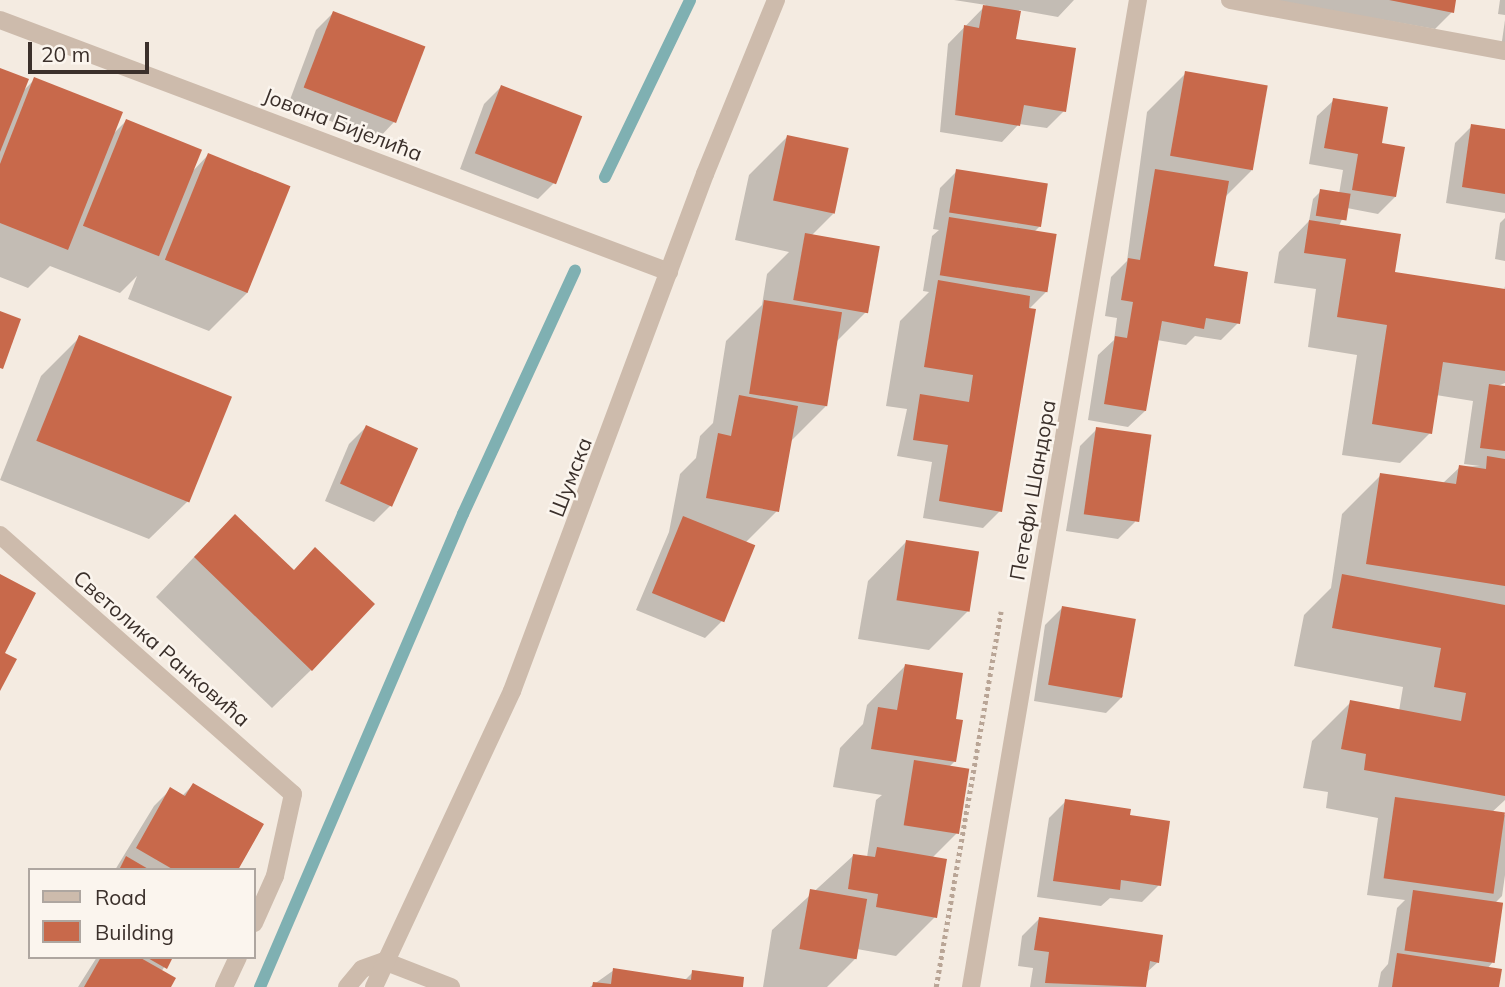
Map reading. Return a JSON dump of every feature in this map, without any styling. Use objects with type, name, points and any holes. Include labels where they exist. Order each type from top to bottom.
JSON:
[{"type":"street","name":"Шумска","points":[[374,987],[512,691],[669,272],[776,0]]},
{"type":"street","name":"Петефи Шандора","points":[[971,987],[1138,0]]},
{"type":"street","points":[[1230,0],[1505,51]]},
{"type":"street","name":"Јована Бијелића","points":[[0,20],[669,272]]},
{"type":"street","name":"Светолика Ранковића","points":[[0,535],[293,794],[275,876],[256,919]]},
{"type":"street","points":[[225,987],[237,959]]},
{"type":"street","points":[[347,987],[362,969],[384,961],[451,987]]},
{"type":"building","points":[[1389,0],[1456,0],[1454,13]]},
{"type":"building","points":[[983,5],[1021,11],[1016,39],[1076,48],[1066,112],[1024,105],[1020,126],[955,115],[964,25],[979,28]]},
{"type":"building","points":[[333,11],[425,46],[396,123],[304,88]]},
{"type":"building","points":[[0,68],[29,79],[0,152]]},
{"type":"building","points":[[1185,71],[1268,86],[1253,170],[1170,156]]},
{"type":"building","points":[[34,77],[123,112],[68,250],[0,223],[0,164]]},
{"type":"building","points":[[501,85],[582,116],[556,184],[475,153]]},
{"type":"building","points":[[1333,98],[1388,107],[1382,143],[1405,147],[1396,197],[1352,190],[1358,154],[1324,148]]},
{"type":"building","points":[[126,119],[202,150],[159,256],[83,226]]},
{"type":"building","points":[[1471,124],[1505,129],[1505,194],[1462,187]]},
{"type":"building","points":[[787,135],[849,148],[835,214],[773,201]]},
{"type":"building","points":[[208,153],[291,186],[247,293],[165,260]]},
{"type":"building","points":[[956,169],[1048,184],[1041,227],[949,212]]},
{"type":"building","points":[[1155,169],[1229,181],[1214,266],[1248,272],[1240,324],[1206,318],[1204,329],[1162,321],[1146,411],[1104,404],[1115,336],[1127,338],[1133,302],[1121,300],[1128,258],[1140,260]]},
{"type":"building","points":[[1320,189],[1351,194],[1346,221],[1316,216]]},
{"type":"building","points":[[949,217],[1057,234],[1047,292],[940,275]]},
{"type":"building","points":[[1309,220],[1401,234],[1395,272],[1505,289],[1505,371],[1443,362],[1432,434],[1372,424],[1387,325],[1337,317],[1346,259],[1304,253]]},
{"type":"building","points":[[805,233],[880,246],[868,313],[793,300]]},
{"type":"building","points":[[938,280],[1030,296],[1029,308],[1036,309],[1002,512],[939,501],[948,445],[913,440],[920,394],[969,402],[973,375],[924,367]]},
{"type":"building","points":[[764,300],[842,312],[827,406],[749,394]]},
{"type":"building","points":[[0,311],[21,319],[3,369],[0,368]]},
{"type":"building","points":[[79,335],[232,397],[189,503],[36,441]]},
{"type":"building","points":[[1489,384],[1505,386],[1505,451],[1480,448]]},
{"type":"building","points":[[739,395],[798,406],[779,512],[706,498],[718,433],[731,436]]},
{"type":"building","points":[[366,425],[418,448],[392,507],[340,483]]},
{"type":"building","points":[[1096,427],[1151,435],[1139,522],[1084,514]]},
{"type":"building","points":[[1487,456],[1505,459],[1505,586],[1366,564],[1380,473],[1456,484],[1459,465],[1486,469]]},
{"type":"building","points":[[235,514],[294,570],[315,547],[375,604],[312,671],[194,557]]},
{"type":"building","points":[[683,516],[755,545],[724,622],[652,593]]},
{"type":"building","points":[[906,540],[979,552],[970,612],[896,600]]},
{"type":"building","points":[[0,574],[36,593],[5,653],[17,659],[0,691]]},
{"type":"building","points":[[1342,574],[1505,605],[1505,796],[1364,770],[1366,754],[1341,749],[1350,700],[1461,721],[1466,693],[1434,687],[1441,648],[1332,628]]},
{"type":"building","points":[[1062,606],[1136,619],[1122,698],[1048,685]]},
{"type":"building","points":[[905,664],[963,673],[956,719],[963,720],[956,762],[871,749],[878,707],[897,710]]},
{"type":"building","points":[[914,760],[969,769],[959,834],[904,825]]},
{"type":"building","points":[[193,783],[264,824],[239,868],[171,868],[136,848],[170,787],[185,796]]},
{"type":"building","points":[[1395,797],[1505,812],[1494,894],[1384,878]]},
{"type":"building","points":[[1065,799],[1131,809],[1130,815],[1170,821],[1161,886],[1121,880],[1120,890],[1053,881]]},
{"type":"building","points":[[877,847],[947,859],[937,918],[876,907],[878,894],[848,889],[853,854],[875,857]]},
{"type":"building","points":[[126,856],[147,868],[120,868]]},
{"type":"building","points":[[810,889],[867,899],[857,959],[799,949]]},
{"type":"building","points":[[1413,890],[1503,903],[1495,963],[1405,950]]},
{"type":"building","points":[[1039,917],[1163,935],[1159,963],[1150,961],[1146,987],[1045,983],[1049,952],[1034,950]]},
{"type":"building","points":[[1397,953],[1502,969],[1499,987],[1392,987]]},
{"type":"building","points":[[100,959],[143,959],[176,978],[171,987],[84,987]]},
{"type":"building","points":[[150,959],[172,959],[167,969]]},
{"type":"building","points":[[613,968],[691,980],[692,970],[744,977],[743,987],[592,987],[593,982],[611,984]]},
{"type":"waterway","points":[[605,177],[690,0]]},
{"type":"waterway","points":[[260,987],[463,514],[575,271]]}]
